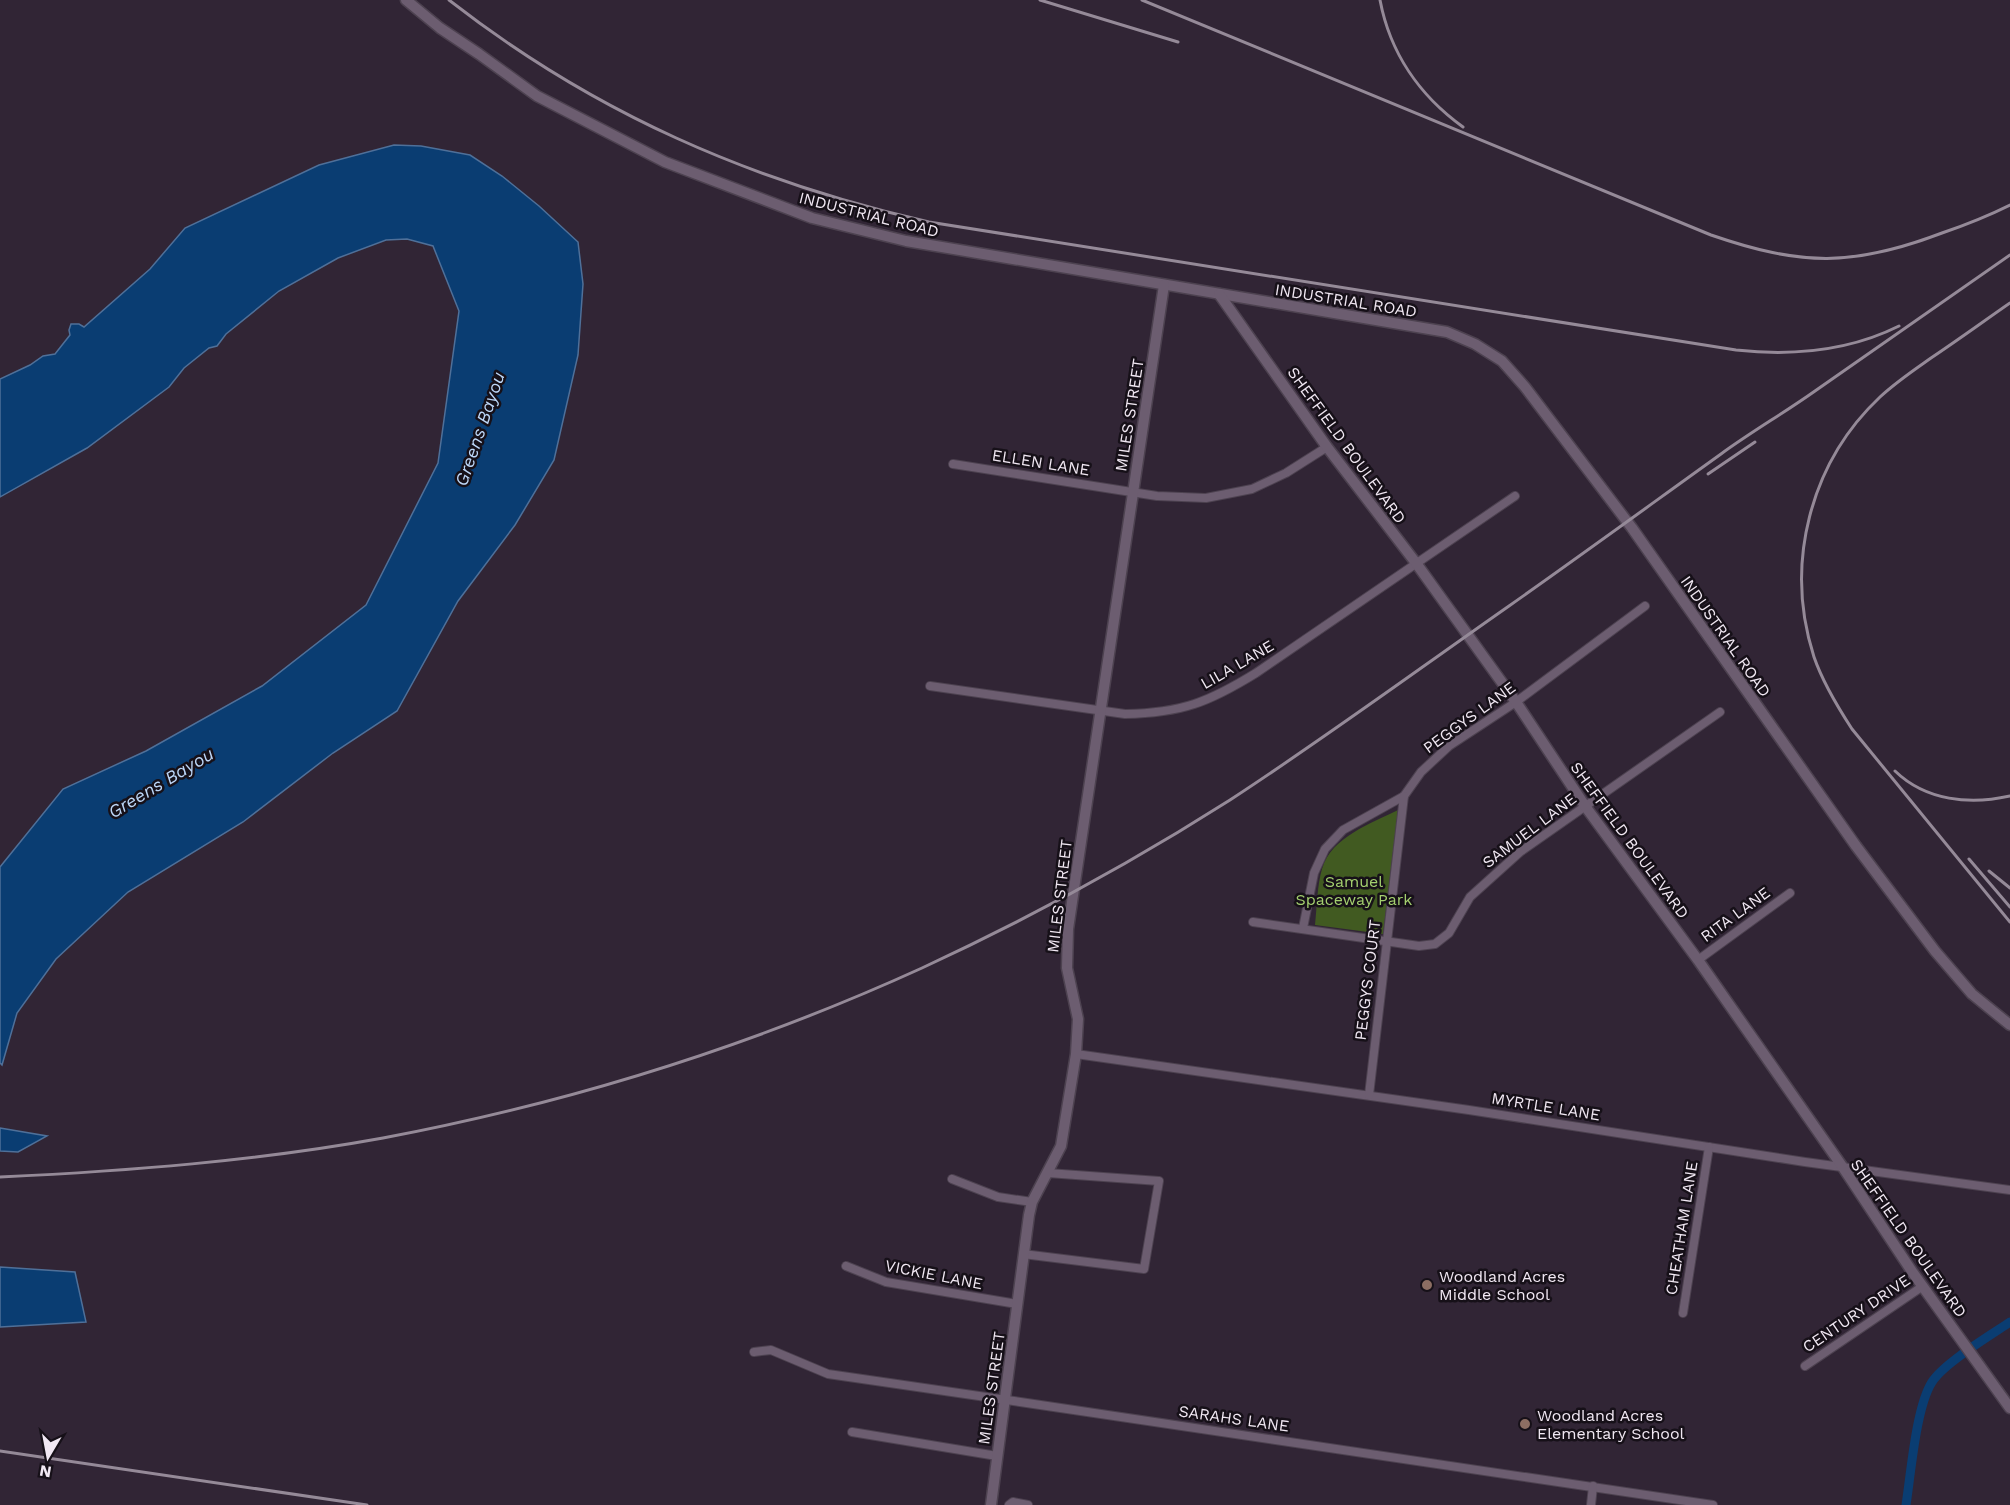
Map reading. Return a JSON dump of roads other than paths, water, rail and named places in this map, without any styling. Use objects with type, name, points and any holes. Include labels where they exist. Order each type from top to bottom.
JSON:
[{"type":"street","name":"INDUSTRIAL ROAD","points":[[406,0],[440,28],[537,96],[686,171],[812,218],[906,241],[1447,332],[1475,344],[1502,361],[1525,387],[1632,528],[1856,846],[1935,951],[1972,994],[2010,1024]]},
{"type":"street","name":"MILES STREET","points":[[991,1505],[1029,1215],[1032,1203],[1061,1146],[1067,1121],[1078,1019],[1067,968],[1071,900],[1164,285]]},
{"type":"street","name":"SHEFFIELD BOULEVARD","points":[[1220,294],[1327,447],[1416,563],[1516,702],[1585,806],[1698,960],[2010,1408]]},
{"type":"street","name":"ELLEN LANE","points":[[952,464],[1157,496],[1206,498],[1252,489],[1286,473],[1327,447]]},
{"type":"street","name":"LILA LANE","points":[[930,686],[1125,714],[1152,714],[1182,709],[1222,694],[1257,673],[1515,496]]},
{"type":"street","name":"PEGGYS LANE","points":[[1303,928],[1314,873],[1325,849],[1342,830],[1404,796],[1422,772],[1449,747],[1516,702],[1645,606]]},
{"type":"street","name":"SAMUEL LANE","points":[[1253,922],[1419,946],[1435,944],[1449,933],[1470,897],[1520,852],[1720,712]]},
{"type":"street","name":"PEGGYS COURT","points":[[1369,1095],[1404,796]]},
{"type":"street","name":"RITA LANE","points":[[1698,960],[1790,893]]},
{"type":"street","name":"MYRTLE LANE","points":[[1076,1054],[1369,1095],[1709,1148],[2010,1190]]},
{"type":"street","name":"CHEATHAM LANE","points":[[1683,1313],[1709,1148]]},
{"type":"street","points":[[1023,1254],[1144,1269],[1159,1181],[1048,1173]]},
{"type":"street","points":[[952,1179],[998,1197],[1032,1203]]},
{"type":"street","name":"VICKIE LANE","points":[[846,1266],[886,1282],[1017,1304]]},
{"type":"street","name":"CENTURY DRIVE","points":[[1805,1366],[1923,1286]]},
{"type":"street","name":"SARAHS LANE","points":[[754,1352],[771,1350],[828,1374],[1713,1505]]},
{"type":"street","points":[[852,1432],[997,1456]]},
{"type":"street","points":[[1591,1505],[1593,1486]]},
{"type":"street","points":[[1009,1505],[1013,1502],[1028,1505]]},
{"type":"water","name":"Greens Bayou","points":[[394,145],[421,146],[470,155],[502,176],[578,242],[583,284],[578,355],[554,460],[515,525],[458,601],[397,711],[333,753],[243,822],[128,892],[56,959],[17,1013],[2,1065],[0,1063],[0,867],[63,789],[146,751],[262,686],[366,605],[438,463],[459,311],[433,246],[407,239],[386,240],[338,258],[279,291],[226,334],[217,346],[209,348],[184,368],[169,387],[87,448],[0,497],[0,379],[30,365],[43,356],[55,354],[70,335],[71,324],[84,327],[150,269],[185,228],[319,165]]},
{"type":"water","points":[[0,1128],[47,1136],[18,1152],[0,1151]]},
{"type":"water","points":[[0,1267],[75,1272],[86,1322],[0,1327]]},
{"type":"waterway","points":[[1906,1505],[1918,1423],[1926,1393],[1932,1382],[1957,1358],[2010,1322]]},
{"type":"railway","points":[[449,0],[560,77],[676,138],[737,164],[799,186],[929,222],[1736,350],[1757,352],[1819,350],[1860,341],[1899,326]]},
{"type":"railway","points":[[1040,0],[1178,42]]},
{"type":"railway","points":[[1142,0],[1711,235],[1773,253],[1827,258],[1854,257],[1881,252],[1951,230],[2010,205]]},
{"type":"railway","points":[[1380,0],[1391,38],[1409,72],[1433,102],[1463,127]]},
{"type":"railway","points":[[0,1177],[96,1172],[240,1159],[336,1146],[452,1124],[590,1089],[725,1047],[792,1023],[922,968],[1079,889],[1230,800],[1301,753],[1732,446],[2010,255]]},
{"type":"railway","points":[[2010,303],[1899,381],[1880,397],[1856,423],[1836,452],[1820,484],[1803,551],[1802,586],[1805,622],[1814,657],[1841,712],[1852,729],[2010,922]]},
{"type":"railway","points":[[1708,474],[1755,442]]},
{"type":"railway","points":[[1895,771],[1920,789],[1949,798],[1980,800],[2010,796]]},
{"type":"railway","points":[[1969,859],[2010,907]]},
{"type":"railway","points":[[1989,871],[2010,888]]},
{"type":"railway","points":[[0,1451],[367,1505]]},
{"type":"place","name":"Woodland Acres Middle School","points":[[1427,1285]]},
{"type":"place","name":"Woodland Acres Elementary School","points":[[1525,1424]]},
{"type":"park label","name":"Samuel Spaceway Park","points":[[1354,890]]}]
